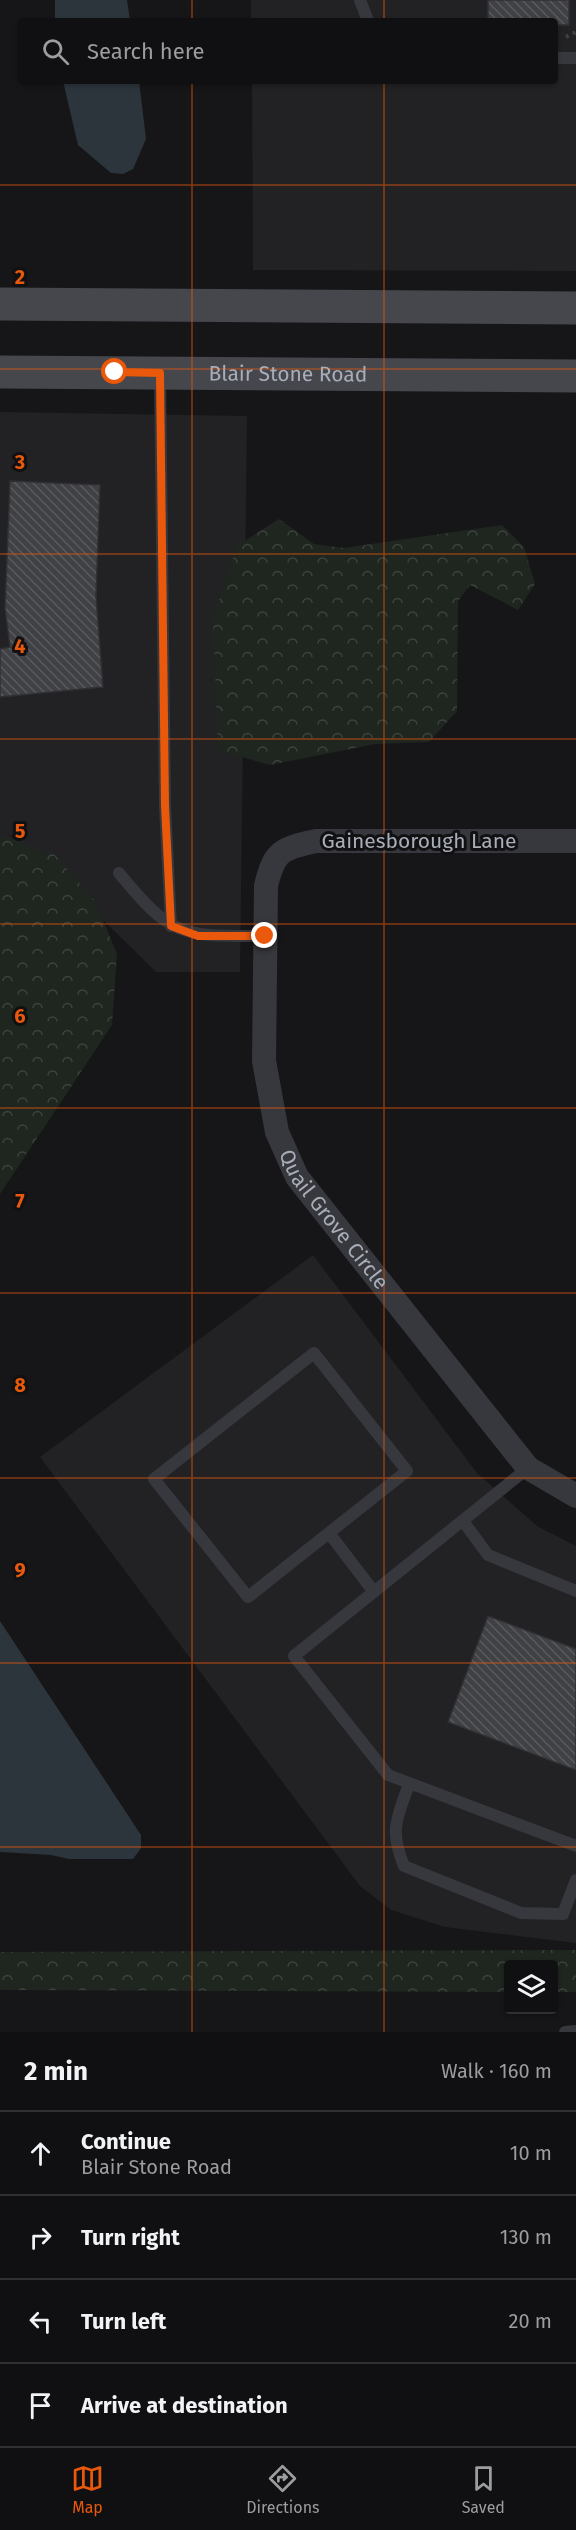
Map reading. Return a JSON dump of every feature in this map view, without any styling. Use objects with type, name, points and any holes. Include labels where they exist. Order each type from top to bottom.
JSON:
[{"type":"main road","points":[[0,304],[576,308]]},
{"type":"main road","name":"Blair Stone Road","points":[[0,372],[576,376]]},
{"type":"street","name":"Gainesborough Lane","points":[[271,866],[287,847],[316,841],[576,841]]},
{"type":"street","name":"Quail Grove Circle","points":[[271,866],[266,886],[264,1061],[277,1132],[297,1178],[528,1468],[576,1496]]},
{"type":"lane","points":[[360,0],[367,18]]},
{"type":"lane","points":[[558,58],[576,58]]},
{"type":"lane","points":[[160,373],[165,806],[171,926]]},
{"type":"lane","points":[[119,873],[146,906],[171,926],[198,936],[265,936]]},
{"type":"lane","points":[[314,1353],[407,1471],[329,1533],[248,1597],[154,1479],[314,1353]]},
{"type":"lane","points":[[528,1468],[294,1656],[388,1775],[576,1846]]},
{"type":"lane","points":[[463,1521],[488,1556],[576,1591]]},
{"type":"lane","points":[[329,1533],[374,1592]]},
{"type":"lane","points":[[409,1784],[394,1827],[397,1849],[404,1866],[521,1913],[563,1914],[576,1880]]},
{"type":"lane","points":[[565,2032],[576,2031]]},
{"type":"shaded area","points":[[55,0],[127,0],[130,18],[55,18]]},
{"type":"shaded area","points":[[251,0],[576,0],[576,271],[253,270],[252,84],[558,84],[558,18],[251,18]]},
{"type":"shaded area","points":[[64,84],[139,84],[146,139],[133,169],[123,174],[111,173],[78,145]]},
{"type":"shaded area","points":[[0,412],[247,416],[240,972],[156,972],[30,848],[0,841]]},
{"type":"shaded area","points":[[313,1255],[477,1473],[537,1526],[576,1546],[576,1943],[445,1927],[391,1910],[360,1886],[40,1457]]},
{"type":"shaded area","points":[[0,1621],[141,1835],[141,1848],[133,1859],[69,1859],[51,1855],[0,1852]]},
{"type":"green space","points":[[279,519],[314,544],[344,548],[502,525],[524,547],[535,584],[518,610],[470,585],[458,601],[457,711],[429,742],[375,744],[270,765],[218,750],[213,619],[237,546]]},
{"type":"green space","points":[[0,836],[54,854],[95,901],[117,954],[112,1025],[0,1194]]},
{"type":"green space","points":[[576,1950],[576,1992],[558,1992],[558,1960],[504,1960],[504,1992],[0,1990],[0,1952]]},
{"type":"building","points":[[488,0],[569,0],[569,25],[558,25],[558,18],[488,18]]},
{"type":"building","points":[[10,481],[100,485],[96,596],[103,687],[0,697],[0,649],[10,647],[5,608]]},
{"type":"building","points":[[488,1616],[576,1649],[576,1770],[448,1722]]},
{"type":"route","points":[[115,372],[160,373],[165,806],[171,926],[198,936],[265,936]]}]
